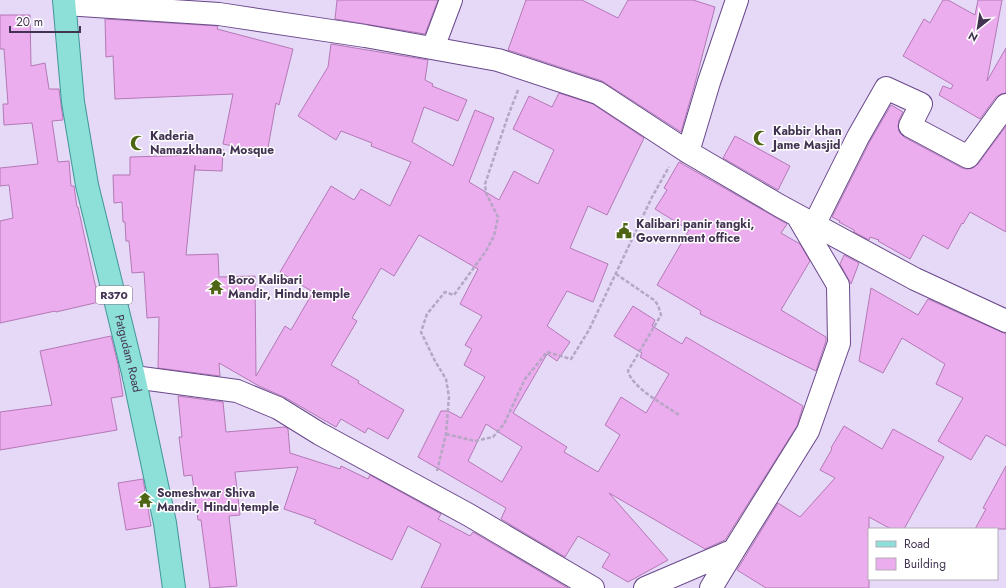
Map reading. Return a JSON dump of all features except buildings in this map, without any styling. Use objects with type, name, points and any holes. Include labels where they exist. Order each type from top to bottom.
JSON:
[{"type":"main road","name":"Patgudam Road","points":[[64,2],[73,102],[87,185],[134,377],[165,523],[174,588]]},
{"type":"street","points":[[433,48],[451,0]]},
{"type":"street","points":[[684,150],[737,0]]},
{"type":"street","points":[[64,2],[219,14],[365,36],[498,60],[598,93],[684,150],[805,220],[915,279],[1006,321]]},
{"type":"street","points":[[805,220],[858,137],[886,88],[921,104],[910,126],[968,157],[1006,105]]},
{"type":"street","points":[[711,588],[808,431],[839,344],[838,285],[805,220]]},
{"type":"street","points":[[134,377],[237,391],[278,408],[320,434],[469,515],[593,588]]},
{"type":"street","points":[[645,588],[734,550]]},
{"type":"path","points":[[429,493],[437,471],[446,434],[449,397],[446,380],[421,332],[427,314],[445,292],[454,295],[486,251],[494,236],[498,217],[486,194],[485,184],[526,69]]},
{"type":"path","points":[[446,434],[475,441],[493,437],[504,424],[525,379],[547,352],[571,358],[589,330],[652,197],[684,150]]},
{"type":"path","points":[[616,274],[654,300],[658,304],[662,315],[628,371],[629,376],[639,388],[678,415]]},
{"type":"place","name":"Kabbir khan Jame Masjid","points":[[761,138]]},
{"type":"place","name":"Kaderia Namazkhana, Mosque","points":[[138,143]]},
{"type":"place","name":"Kalibari panir tangki, Government office","points":[[624,231]]},
{"type":"place","name":"Boro Kalibari Mandir, Hindu temple","points":[[216,287]]},
{"type":"place","name":"Someshwar Shiva Mandir, Hindu temple","points":[[145,500]]}]
